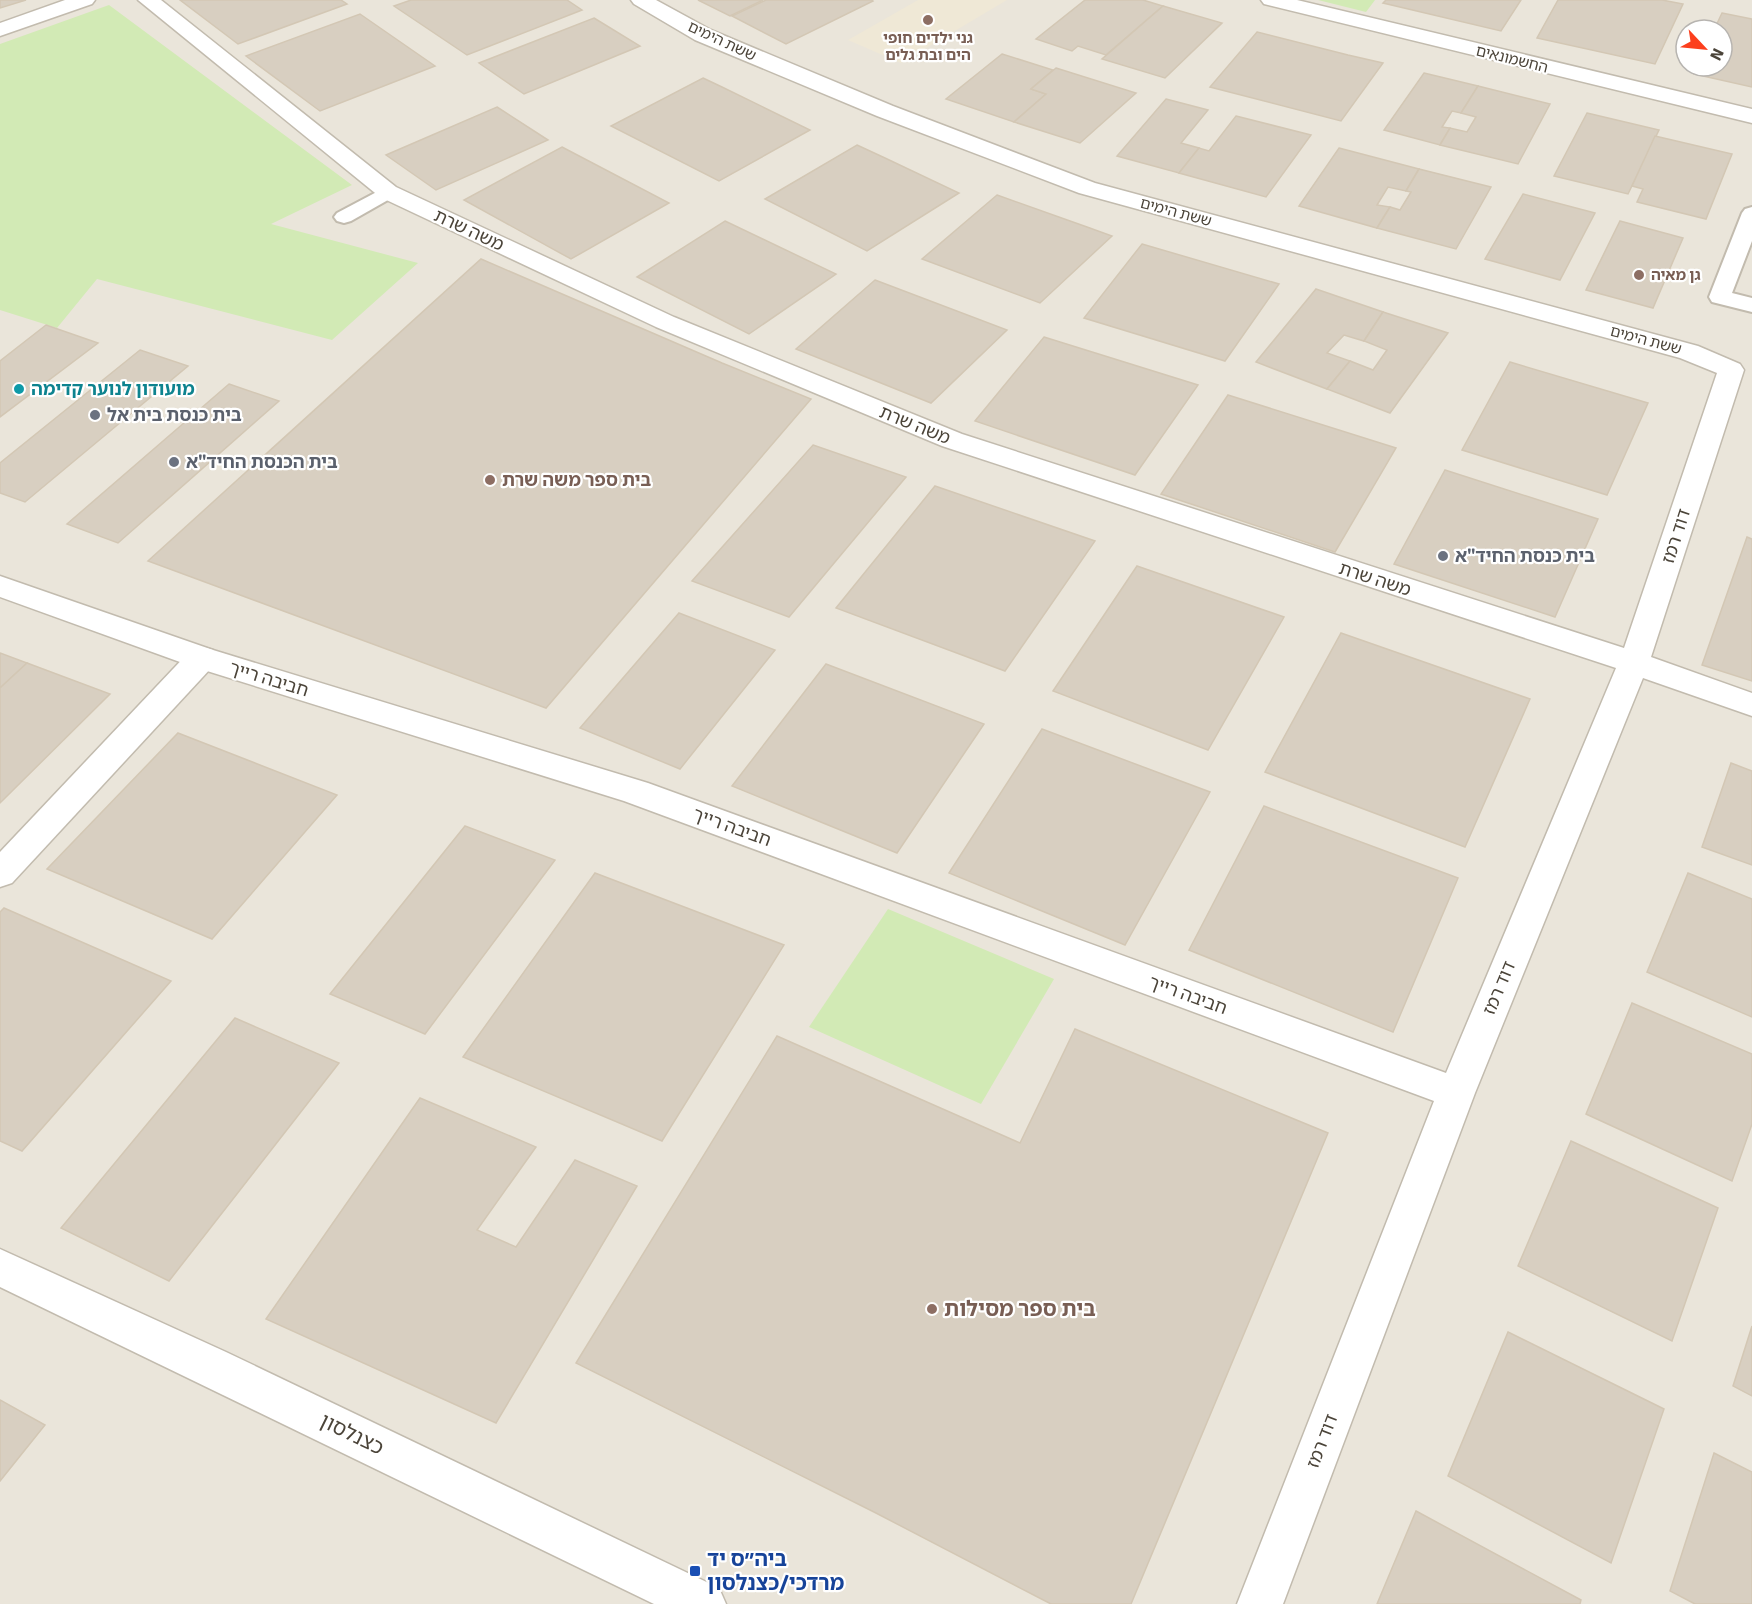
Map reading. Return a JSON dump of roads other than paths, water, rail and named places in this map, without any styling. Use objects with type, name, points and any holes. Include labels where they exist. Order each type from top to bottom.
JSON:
[{"type":"street","points":[[0,30],[85,0]]},
{"type":"street","name":"משה שרת","points":[[148,0],[388,192],[665,322],[952,440],[1634,663],[1752,705]]},
{"type":"street","name":"ששת הימים","points":[[641,0],[703,35],[885,111],[1087,188],[1689,352],[1731,370]]},
{"type":"street","name":"החשמונאים","points":[[1271,0],[1752,117]]},
{"type":"street","name":"דוד רמז","points":[[1260,1604],[1456,1093],[1634,663],[1731,370]]},
{"type":"street","name":"חביבה רייך","points":[[0,586],[202,658],[636,792],[1456,1093]]},
{"type":"street","points":[[0,874],[202,658]]},
{"type":"street","name":"כצנלסון","points":[[0,1268],[211,1366],[703,1604]]},
{"type":"lane","points":[[344,217],[388,192]]},
{"type":"lane","points":[[1752,213],[1720,297],[1752,305]]},
{"type":"place","name":"גני ילדים חופי הים ובת גלים","points":[[928,20]]},
{"type":"place","name":"גן מאיה","points":[[1639,275]]},
{"type":"place","name":"מועודון לנוער קדימה","points":[[19,389]]},
{"type":"place","name":"בית כנסת בית אל","points":[[95,415]]},
{"type":"place","name":"בית הכנסת החיד\"א","points":[[174,462]]},
{"type":"place","name":"בית ספר משה שרת","points":[[490,480]]},
{"type":"place","name":"בית כנסת החיד\"א","points":[[1443,556]]},
{"type":"place","name":"בית ספר מסילות","points":[[932,1309]]},
{"type":"place","name":"ביה״ס יד מרדכי/כצנלסון","points":[[695,1571]]}]
